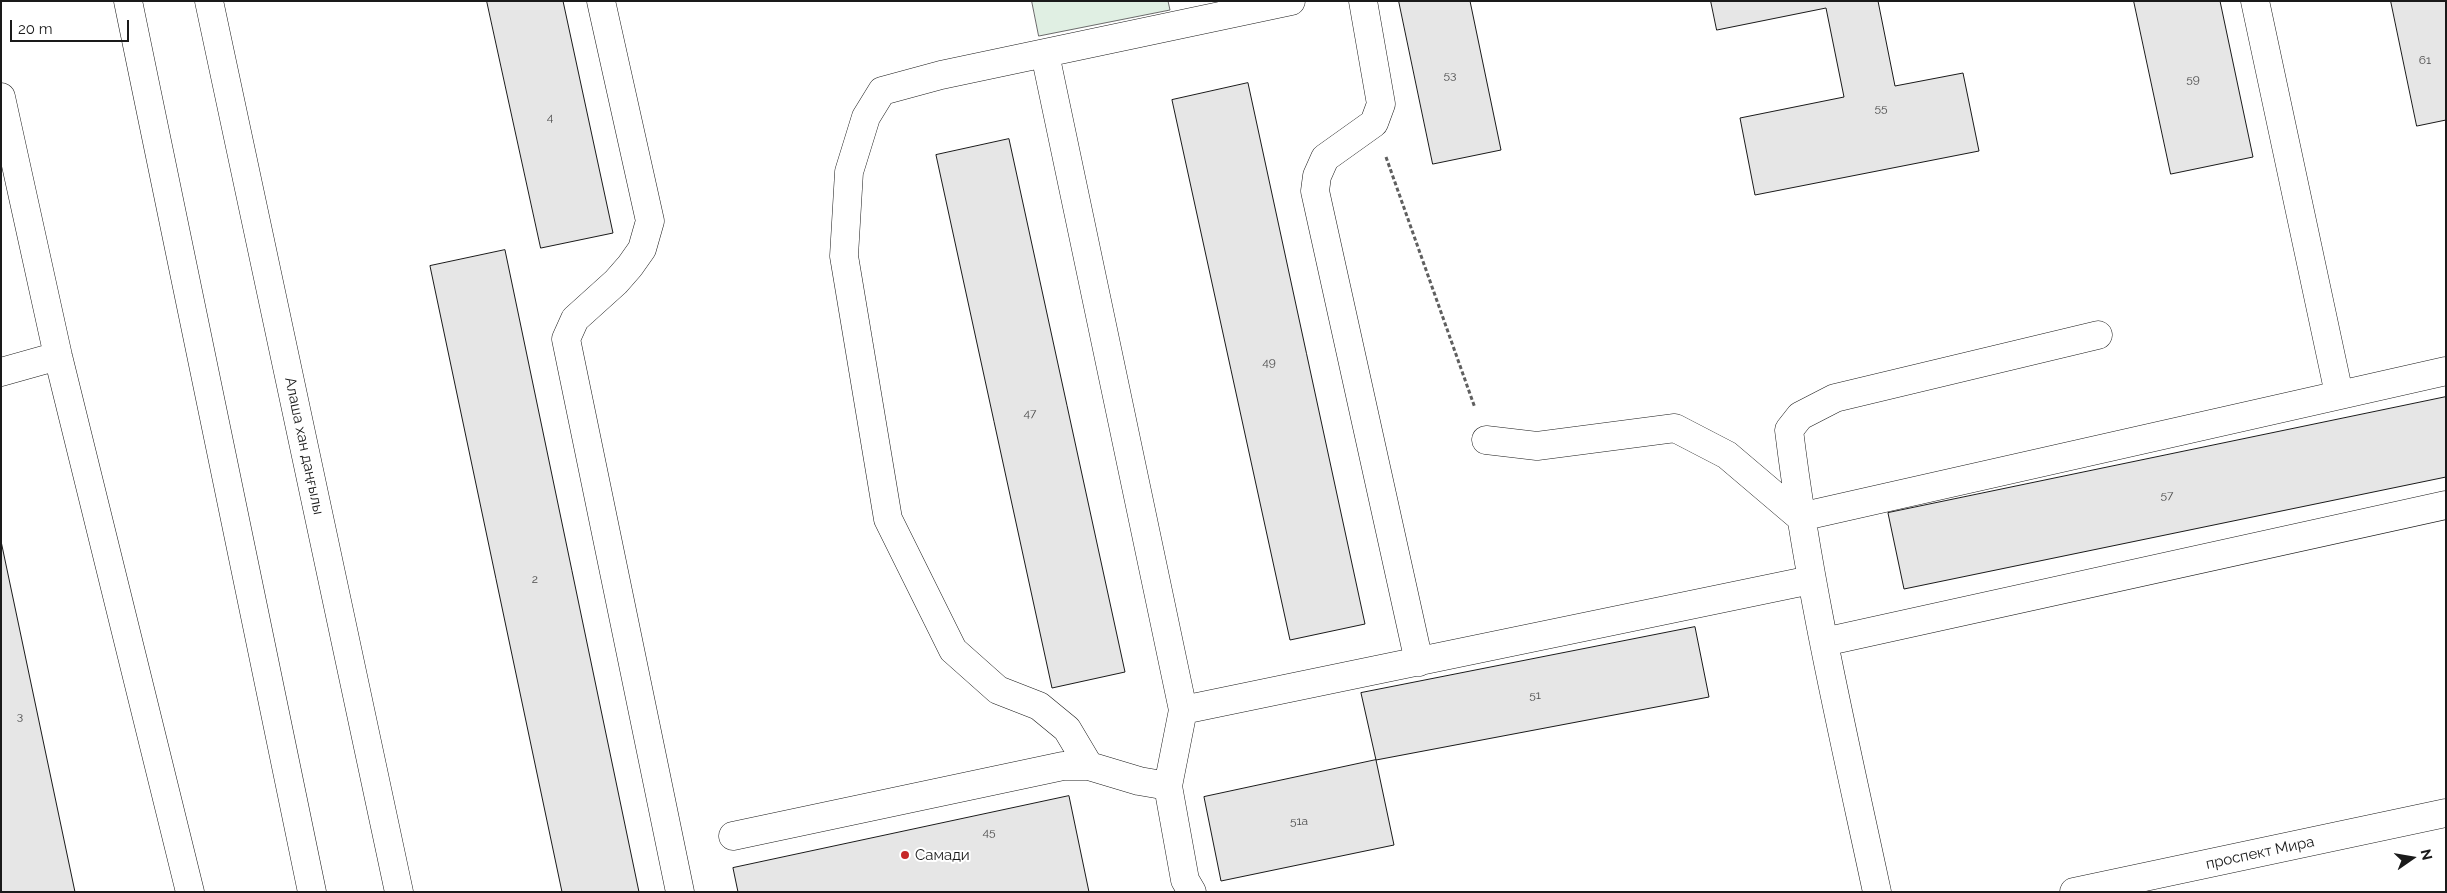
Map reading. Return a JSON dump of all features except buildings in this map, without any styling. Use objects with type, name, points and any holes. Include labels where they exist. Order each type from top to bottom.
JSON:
[{"type":"main road","points":[[128,1],[312,892]]},
{"type":"main road","name":"Алаша хан даңғылы","points":[[209,1],[399,892]]},
{"type":"main road","points":[[601,1],[650,221],[642,249],[630,266],[616,282],[575,319],[566,338],[680,892]]},
{"type":"main road","points":[[1089,766],[1067,729],[1039,706],[998,690],[953,650],[888,518],[844,256],[849,172],[866,117],[882,91],[940,76],[1291,1]]},
{"type":"main road","points":[[1363,1],[1381,104],[1374,123],[1325,158],[1317,176],[1316,191],[1419,662]]},
{"type":"main road","points":[[2255,1],[2339,394]]},
{"type":"main road","points":[[1045,54],[1183,710],[1168,786],[1185,880],[1192,892]]},
{"type":"main road","points":[[1,97],[58,356],[190,892]]},
{"type":"main road","points":[[1877,892],[1811,580],[1800,517],[1789,430],[1800,416],[1835,398],[2098,335]]},
{"type":"main road","points":[[1,372],[58,356]]},
{"type":"main road","points":[[1800,517],[2446,371]]},
{"type":"main road","points":[[1486,440],[1538,446],[1675,428],[1727,455],[1800,517]]},
{"type":"main road","points":[[1824,642],[2446,505]]},
{"type":"main road","points":[[1183,710],[1811,580]]},
{"type":"main road","points":[[733,836],[1063,766],[1089,766],[1133,780],[1168,786]]},
{"type":"main road","name":"проспект Мира","points":[[2074,892],[2446,813]]},
{"type":"path","points":[[1374,123],[1486,440]]},
{"type":"green space","points":[[1032,1],[1168,1],[1170,10],[1039,36]]},
{"type":"place","name":"Самади","points":[[905,855]]}]
